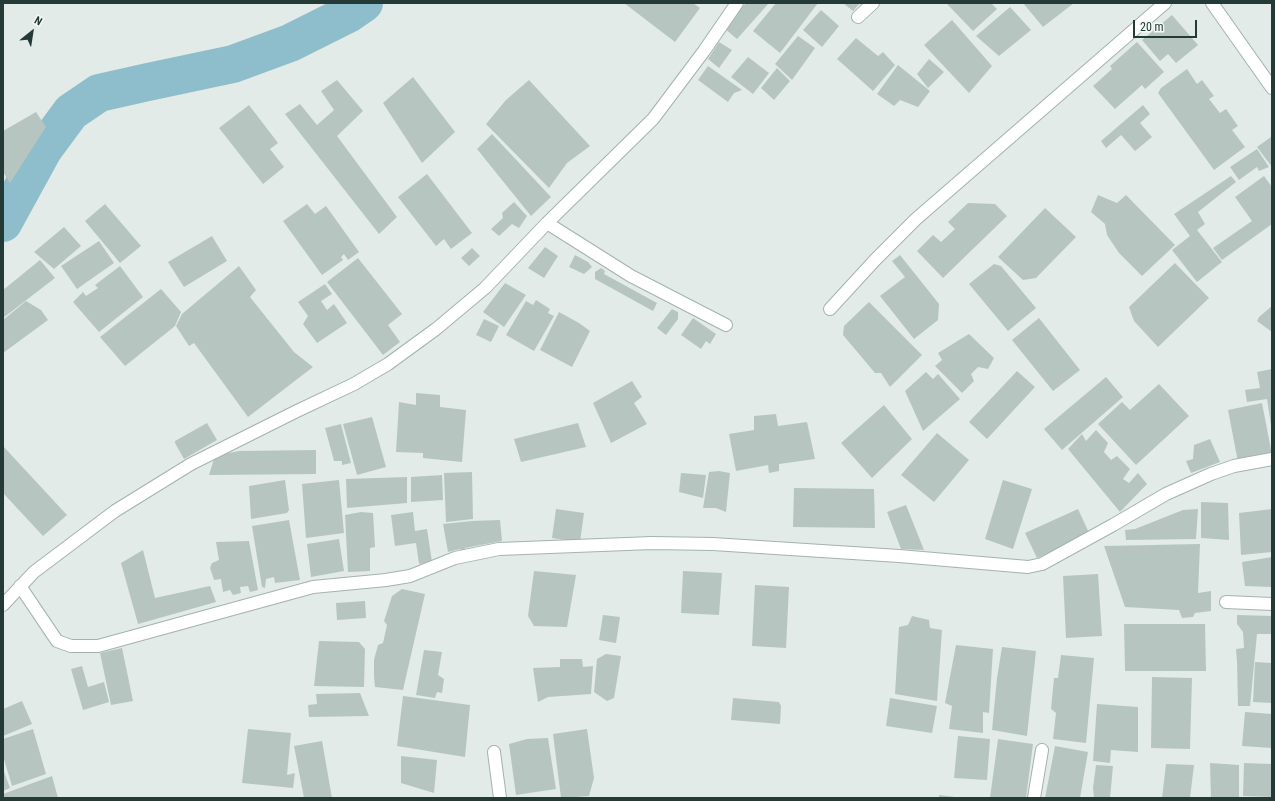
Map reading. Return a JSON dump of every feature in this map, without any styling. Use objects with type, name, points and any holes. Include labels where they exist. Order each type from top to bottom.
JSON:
[{"type":"street","points":[[3,605],[34,572],[115,511],[191,464],[354,384],[388,364],[436,329],[485,288],[547,223],[653,118],[704,51],[737,3]]},
{"type":"street","points":[[858,17],[873,3]]},
{"type":"street","points":[[830,309],[875,260],[916,219],[1165,3]]},
{"type":"street","points":[[1212,3],[1272,88]]},
{"type":"street","points":[[547,223],[631,276],[726,325]]},
{"type":"street","points":[[20,586],[57,641],[71,646],[98,646],[313,587],[386,580],[410,576],[455,558],[498,548],[652,543],[713,544],[899,556],[1028,567],[1042,564],[1166,494],[1211,474],[1234,466],[1272,459]]},
{"type":"street","points":[[1226,602],[1272,604]]},
{"type":"street","points":[[1034,798],[1042,750]]},
{"type":"street","points":[[494,752],[500,798]]},
{"type":"building","points":[[624,3],[693,3],[700,8],[675,42]]},
{"type":"building","points":[[746,3],[769,3],[737,39],[724,28]]},
{"type":"building","points":[[776,3],[818,3],[780,53],[753,31]]},
{"type":"building","points":[[843,3],[860,3],[853,11]]},
{"type":"building","points":[[946,3],[991,3],[997,9],[973,31]]},
{"type":"building","points":[[1023,3],[1074,3],[1043,27]]},
{"type":"building","points":[[1010,7],[1031,30],[999,56],[976,36]]},
{"type":"building","points":[[821,10],[839,26],[822,47],[803,30]]},
{"type":"building","points":[[1172,15],[1198,45],[1176,63],[1168,54],[1160,61],[1142,40]]},
{"type":"building","points":[[952,20],[992,66],[969,93],[924,45]]},
{"type":"building","points":[[798,36],[815,48],[792,80],[775,64]]},
{"type":"building","points":[[856,38],[878,56],[883,52],[895,65],[873,91],[837,59]]},
{"type":"building","points":[[719,42],[732,50],[719,68],[708,59]]},
{"type":"building","points":[[1137,42],[1164,72],[1145,89],[1142,85],[1115,109],[1093,86],[1112,69],[1110,66]]},
{"type":"building","points":[[748,57],[769,73],[753,94],[731,77]]},
{"type":"building","points":[[929,59],[944,72],[928,88],[917,74]]},
{"type":"building","points":[[898,65],[930,91],[918,107],[900,100],[894,106],[877,94]]},
{"type":"building","points":[[708,66],[742,90],[734,93],[728,102],[698,80]]},
{"type":"building","points":[[777,68],[790,81],[774,100],[761,88]]},
{"type":"building","points":[[1187,69],[1197,84],[1202,80],[1214,96],[1209,99],[1220,113],[1226,109],[1238,126],[1232,130],[1245,147],[1214,170],[1158,93],[1161,88]]},
{"type":"building","points":[[413,77],[455,132],[422,163],[383,103]]},
{"type":"building","points":[[337,80],[363,111],[337,136],[397,217],[379,234],[285,114],[300,104],[317,125],[334,110],[321,91]]},
{"type":"building","points":[[529,80],[590,146],[567,163],[549,188],[486,124],[506,100]]},
{"type":"building","points":[[249,105],[278,143],[270,149],[284,167],[263,184],[219,128]]},
{"type":"building","points":[[1143,105],[1150,114],[1140,123],[1152,137],[1135,151],[1121,135],[1106,148],[1101,141]]},
{"type":"building","points":[[36,112],[46,127],[10,183],[3,172],[3,131]]},
{"type":"building","points":[[492,134],[551,197],[531,216],[477,149]]},
{"type":"building","points":[[1271,137],[1272,138],[1272,167],[1257,147]]},
{"type":"building","points":[[1257,149],[1269,167],[1259,171],[1257,167],[1239,180],[1230,167]]},
{"type":"building","points":[[427,174],[472,233],[451,249],[444,239],[436,246],[398,197]]},
{"type":"building","points":[[1231,176],[1236,182],[1198,212],[1205,224],[1197,230],[1222,262],[1197,282],[1172,250],[1190,236],[1174,214]]},
{"type":"building","points":[[1264,176],[1272,187],[1272,224],[1222,260],[1213,248],[1252,221],[1235,197]]},
{"type":"building","points":[[1098,195],[1117,203],[1126,195],[1175,245],[1142,276],[1119,253],[1107,235],[1105,224],[1091,212]]},
{"type":"building","points":[[514,202],[527,216],[519,228],[512,224],[499,236],[491,229],[503,218],[502,213]]},
{"type":"building","points":[[968,203],[995,204],[1007,216],[943,278],[917,251],[933,235],[941,242],[955,229],[948,222]]},
{"type":"building","points":[[105,204],[141,246],[120,263],[85,221]]},
{"type":"building","points":[[307,204],[315,214],[326,206],[359,252],[348,260],[344,254],[341,257],[343,260],[322,275],[283,221]]},
{"type":"building","points":[[1045,208],[1076,237],[1036,278],[1023,280],[998,257]]},
{"type":"building","points":[[64,227],[81,246],[54,269],[34,252]]},
{"type":"building","points":[[212,236],[227,261],[184,287],[168,262]]},
{"type":"building","points":[[99,241],[114,263],[77,289],[61,266]]},
{"type":"building","points":[[545,247],[558,256],[544,278],[528,268]]},
{"type":"building","points":[[472,248],[480,256],[469,266],[461,258]]},
{"type":"building","points":[[575,255],[588,262],[592,267],[584,274],[569,267]]},
{"type":"building","points":[[900,255],[939,304],[938,320],[914,339],[880,296],[905,277],[892,261]]},
{"type":"building","points":[[358,258],[402,314],[388,325],[400,342],[383,355],[327,282]]},
{"type":"building","points":[[40,260],[55,278],[3,318],[3,290]]},
{"type":"building","points":[[1175,263],[1209,298],[1158,347],[1134,321],[1129,307]]},
{"type":"building","points":[[994,264],[1001,266],[1036,308],[1008,331],[969,284]]},
{"type":"building","points":[[120,266],[143,297],[99,332],[73,302],[83,292],[86,296],[98,288],[95,285]]},
{"type":"building","points":[[239,266],[256,290],[250,297],[294,352],[313,367],[248,417],[194,343],[189,346],[176,326],[182,314]]},
{"type":"building","points":[[601,268],[605,271],[604,274],[657,303],[653,311],[595,279],[595,272]]},
{"type":"building","points":[[505,283],[526,295],[504,327],[483,312]]},
{"type":"building","points":[[325,284],[332,294],[321,301],[327,310],[334,304],[347,323],[317,343],[303,324],[308,316],[298,302]]},
{"type":"building","points":[[161,289],[181,312],[175,326],[125,366],[100,337]]},
{"type":"building","points":[[536,300],[550,309],[548,313],[554,316],[534,351],[506,335],[526,301],[533,305]]},
{"type":"building","points":[[26,301],[41,310],[48,320],[3,353],[3,320]]},
{"type":"building","points":[[869,302],[922,355],[890,387],[881,373],[875,373],[843,335],[844,326]]},
{"type":"building","points":[[1272,306],[1272,332],[1257,321],[1259,317]]},
{"type":"building","points":[[672,309],[678,312],[678,319],[666,335],[657,328]]},
{"type":"building","points":[[559,312],[590,331],[572,367],[540,350]]},
{"type":"building","points":[[693,318],[716,334],[710,344],[706,341],[701,349],[681,335]]},
{"type":"building","points":[[1039,318],[1080,370],[1053,391],[1012,340]]},
{"type":"building","points":[[484,319],[499,326],[491,342],[476,335]]},
{"type":"building","points":[[969,334],[994,358],[988,369],[978,367],[971,374],[974,381],[962,393],[935,366],[942,360],[938,353]]},
{"type":"building","points":[[1272,369],[1271,425],[1267,399],[1247,402],[1245,390],[1260,388],[1257,372]]},
{"type":"building","points":[[1017,371],[1035,387],[987,439],[969,422]]},
{"type":"building","points":[[926,372],[933,379],[938,374],[960,399],[923,431],[905,391]]},
{"type":"building","points":[[1106,377],[1123,397],[1062,450],[1044,429]]},
{"type":"building","points":[[632,381],[642,397],[634,403],[647,424],[611,443],[593,403]]},
{"type":"building","points":[[1159,384],[1189,416],[1136,465],[1098,424],[1122,402],[1130,410]]},
{"type":"building","points":[[416,393],[440,395],[440,407],[466,410],[462,462],[423,458],[423,453],[396,452],[399,402],[416,405]]},
{"type":"building","points":[[1262,403],[1272,455],[1238,462],[1228,410]]},
{"type":"building","points":[[884,405],[912,439],[872,478],[841,443]]},
{"type":"building","points":[[776,414],[778,426],[807,422],[815,459],[779,464],[779,471],[769,473],[768,465],[736,471],[729,434],[754,430],[754,416]]},
{"type":"building","points":[[372,417],[386,467],[357,475],[343,424]]},
{"type":"building","points":[[207,423],[217,440],[184,459],[175,441]]},
{"type":"building","points":[[578,423],[586,447],[521,462],[514,439]]},
{"type":"building","points":[[341,424],[351,463],[342,465],[342,461],[334,461],[325,428]]},
{"type":"building","points":[[1096,430],[1108,443],[1104,452],[1111,460],[1117,456],[1130,469],[1123,479],[1129,483],[1138,473],[1147,484],[1120,512],[1068,449],[1082,434],[1086,441]]},
{"type":"building","points":[[937,433],[969,460],[934,502],[901,475]]},
{"type":"building","points":[[1210,439],[1220,462],[1191,473],[1186,461],[1193,459],[1194,445]]},
{"type":"building","points":[[3,446],[67,515],[43,536],[3,493]]},
{"type":"building","points":[[316,450],[316,474],[209,475],[215,456],[239,451]]},
{"type":"building","points":[[719,471],[730,473],[726,512],[716,508],[703,508],[709,472]]},
{"type":"building","points":[[472,472],[473,519],[446,522],[444,473]]},
{"type":"building","points":[[681,473],[706,475],[703,498],[679,492]]},
{"type":"building","points":[[442,475],[443,500],[411,502],[411,477]]},
{"type":"building","points":[[407,477],[407,503],[347,508],[346,479]]},
{"type":"building","points":[[285,480],[289,510],[287,513],[251,519],[249,486]]},
{"type":"building","points":[[339,480],[344,533],[306,538],[302,484]]},
{"type":"building","points":[[1003,480],[1032,489],[1013,549],[985,539]]},
{"type":"building","points":[[794,488],[874,489],[875,528],[793,527]]},
{"type":"building","points":[[1201,502],[1228,503],[1229,540],[1201,538]]},
{"type":"building","points":[[906,505],[924,550],[901,549],[887,512]]},
{"type":"building","points":[[556,509],[584,513],[580,542],[552,538]]},
{"type":"building","points":[[1078,509],[1090,535],[1037,558],[1025,533]]},
{"type":"building","points":[[1198,509],[1196,539],[1126,540],[1125,530],[1135,529],[1183,510]]},
{"type":"building","points":[[1272,509],[1272,552],[1241,555],[1239,513]]},
{"type":"building","points":[[361,512],[373,513],[375,547],[370,548],[370,571],[348,572],[345,515]]},
{"type":"building","points":[[413,512],[415,531],[427,529],[432,562],[419,564],[416,543],[395,546],[391,515]]},
{"type":"building","points":[[289,520],[300,580],[275,583],[274,577],[266,579],[265,588],[262,587],[252,526]]},
{"type":"building","points":[[500,520],[502,541],[465,548],[465,550],[462,551],[460,549],[448,552],[443,524]]},
{"type":"building","points":[[339,539],[344,571],[311,577],[307,544]]},
{"type":"building","points":[[249,541],[258,590],[250,592],[248,586],[240,587],[241,593],[233,595],[230,590],[223,592],[221,579],[214,580],[210,568],[212,563],[219,560],[216,542]]},
{"type":"building","points":[[1200,544],[1198,593],[1211,591],[1211,611],[1195,613],[1193,617],[1182,618],[1179,610],[1125,607],[1104,546]]},
{"type":"building","points":[[143,550],[155,598],[210,586],[216,602],[138,624],[121,563]]},
{"type":"building","points":[[1272,557],[1272,587],[1245,586],[1242,562]]},
{"type":"building","points":[[534,571],[576,575],[567,627],[534,626],[528,616]]},
{"type":"building","points":[[683,571],[722,573],[719,615],[681,613]]},
{"type":"building","points":[[1098,574],[1102,636],[1066,638],[1063,576]]},
{"type":"building","points":[[755,585],[789,587],[786,648],[752,646]]},
{"type":"building","points":[[402,589],[425,594],[403,690],[375,687],[374,660],[378,645],[383,643],[387,625],[384,621],[392,596]]},
{"type":"building","points":[[365,601],[366,618],[337,620],[336,603]]},
{"type":"building","points":[[603,615],[620,617],[616,643],[599,640]]},
{"type":"building","points":[[1237,615],[1272,616],[1272,634],[1257,634],[1250,706],[1238,706],[1236,649],[1244,648],[1243,632],[1237,624]]},
{"type":"building","points":[[912,616],[929,620],[930,628],[942,630],[937,701],[895,694],[899,627],[908,625]]},
{"type":"building","points":[[1124,624],[1205,624],[1206,671],[1125,671]]},
{"type":"building","points":[[319,641],[359,642],[365,649],[364,687],[314,686]]},
{"type":"building","points":[[956,645],[993,649],[989,713],[983,712],[983,733],[949,729],[952,706],[945,703]]},
{"type":"building","points":[[1002,647],[1036,651],[1027,736],[992,730],[997,678]]},
{"type":"building","points":[[122,648],[133,701],[111,705],[100,653]]},
{"type":"building","points":[[424,650],[442,652],[438,675],[444,679],[442,693],[437,692],[435,698],[416,695]]},
{"type":"building","points":[[606,654],[621,656],[614,698],[607,701],[594,692],[597,659]]},
{"type":"building","points":[[1061,655],[1094,658],[1086,743],[1053,739],[1056,713],[1051,709],[1054,678],[1058,678]]},
{"type":"building","points":[[560,659],[582,659],[583,667],[593,666],[591,694],[548,697],[538,702],[533,668],[560,667]]},
{"type":"building","points":[[1255,662],[1272,663],[1272,703],[1253,702]]},
{"type":"building","points":[[82,666],[88,687],[104,682],[109,702],[83,710],[71,669]]},
{"type":"building","points":[[1152,677],[1192,678],[1190,749],[1151,748]]},
{"type":"building","points":[[360,693],[369,716],[309,717],[308,705],[317,704],[316,694]]},
{"type":"building","points":[[403,696],[470,705],[465,757],[397,746]]},
{"type":"building","points":[[733,698],[779,702],[781,706],[780,724],[731,720]]},
{"type":"building","points":[[890,698],[937,706],[932,733],[886,726]]},
{"type":"building","points":[[22,701],[32,724],[3,736],[3,709]]},
{"type":"building","points":[[1097,704],[1138,707],[1138,752],[1111,750],[1110,763],[1093,761]]},
{"type":"building","points":[[1245,712],[1272,714],[1272,748],[1242,746]]},
{"type":"building","points":[[33,729],[46,774],[12,786],[3,756],[3,739]]},
{"type":"building","points":[[248,729],[291,733],[287,775],[295,773],[293,788],[242,783]]},
{"type":"building","points":[[587,729],[594,778],[589,796],[561,798],[553,734]]},
{"type":"building","points":[[958,736],[990,739],[987,780],[954,778]]},
{"type":"building","points":[[548,738],[556,789],[516,795],[509,744],[527,739]]},
{"type":"building","points":[[998,739],[1033,744],[1026,798],[990,798]]},
{"type":"building","points":[[322,741],[332,798],[304,798],[294,746]]},
{"type":"building","points":[[1055,746],[1088,752],[1080,798],[1045,798]]},
{"type":"building","points":[[401,756],[437,760],[434,793],[401,783]]},
{"type":"building","points":[[1210,763],[1239,765],[1239,798],[1211,798]]},
{"type":"building","points":[[1244,763],[1272,764],[1272,797],[1243,796]]},
{"type":"building","points":[[1166,764],[1194,765],[1190,798],[1162,798]]},
{"type":"building","points":[[1096,765],[1113,766],[1110,798],[1094,798],[1093,788]]},
{"type":"building","points":[[3,769],[10,788],[3,791]]},
{"type":"building","points":[[52,776],[58,798],[3,798],[3,794]]},
{"type":"building","points":[[939,795],[955,797],[955,798],[939,798]]},
{"type":"waterway","points":[[3,223],[43,150],[71,112],[99,93],[233,64],[290,43],[348,14],[364,3]]}]
